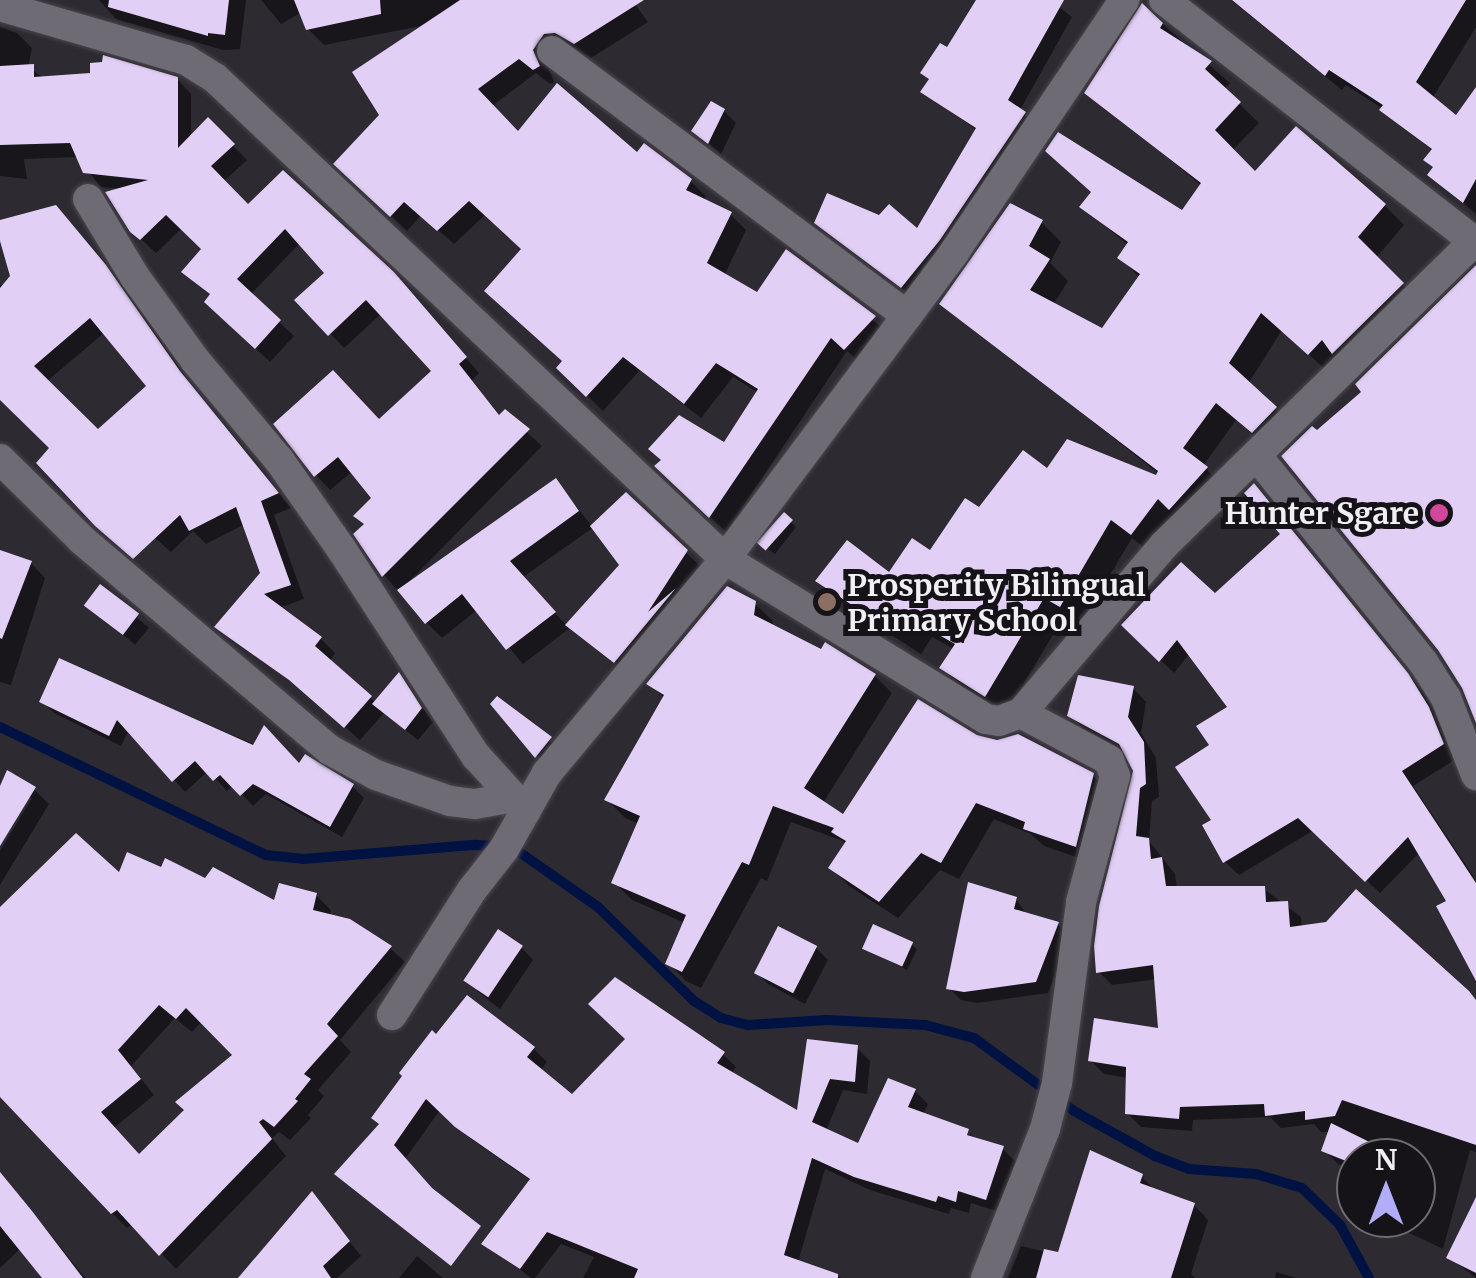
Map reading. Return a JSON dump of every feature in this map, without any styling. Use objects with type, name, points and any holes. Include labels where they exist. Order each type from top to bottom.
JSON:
[{"type":"street","points":[[392,1015],[472,890],[504,848],[519,804],[725,558],[1011,171],[1124,0]]},
{"type":"street","points":[[0,6],[58,10],[186,60],[240,96],[725,558],[986,719],[999,720],[1021,713],[1164,545],[1475,240],[1164,0]]},
{"type":"street","points":[[552,51],[906,316]]},
{"type":"street","points":[[88,199],[135,277],[196,360],[279,460],[476,756],[519,804]]},
{"type":"street","points":[[1256,455],[1423,662],[1446,698],[1476,775]]},
{"type":"street","points":[[0,459],[82,540],[330,750],[376,775],[450,801],[519,804]]},
{"type":"street","points":[[986,1278],[1053,1098],[1067,1028],[1081,902],[1115,776],[1108,760],[1021,713]]},
{"type":"building","points":[[109,0],[229,0],[225,35],[208,36],[108,7]]},
{"type":"building","points":[[294,0],[380,0],[381,14],[306,30]]},
{"type":"building","points":[[460,0],[644,0],[574,44],[555,33],[544,34],[533,50],[540,66],[533,70],[519,59],[478,89],[518,131],[557,83],[637,152],[644,143],[692,179],[686,190],[732,212],[707,263],[757,292],[786,249],[876,316],[844,350],[831,338],[709,518],[654,466],[661,460],[648,449],[679,415],[724,442],[758,389],[716,363],[684,404],[623,357],[586,397],[556,368],[562,361],[484,291],[521,249],[469,201],[437,231],[404,202],[390,217],[333,164],[379,115],[352,72]]},
{"type":"building","points":[[976,0],[1064,0],[1008,100],[1026,112],[940,240],[901,288],[814,223],[827,193],[879,215],[889,204],[917,228],[976,128],[920,92],[929,79],[920,73],[940,43],[947,47]]},
{"type":"building","points":[[1232,0],[1466,0],[1416,82],[1456,115],[1476,87],[1476,179],[1463,203],[1427,175],[1433,167],[1423,160],[1432,149],[1379,110],[1383,105],[1329,70],[1325,76]]},
{"type":"building","points":[[1142,3],[1163,23],[1160,28],[1212,61],[1205,69],[1241,102],[1215,130],[1255,171],[1296,126],[1386,204],[1358,237],[1404,283],[1332,354],[1322,340],[1308,355],[1261,313],[1229,363],[1277,407],[1252,433],[1216,403],[1183,448],[1208,467],[1169,510],[1158,499],[1131,535],[1111,520],[1060,607],[1044,598],[985,697],[939,668],[955,644],[911,619],[900,636],[815,581],[847,540],[889,572],[912,538],[930,550],[965,498],[979,507],[1023,450],[1047,468],[1067,439],[1156,475],[1158,471],[939,304],[1010,203],[1043,220],[1029,246],[1050,259],[1030,290],[1102,328],[1140,274],[1117,258],[1128,242],[1079,207],[1091,192],[1045,151],[1058,132],[1182,210],[1201,183],[1084,93]]},
{"type":"building","points":[[103,55],[178,77],[178,148],[208,117],[235,144],[211,166],[248,204],[283,170],[394,272],[467,357],[459,364],[499,415],[505,409],[530,429],[382,577],[353,534],[364,524],[353,516],[371,498],[338,457],[314,477],[273,424],[333,370],[379,419],[431,371],[366,300],[328,336],[294,300],[324,273],[285,229],[237,279],[281,320],[255,349],[204,302],[210,294],[181,272],[201,249],[166,215],[140,240],[130,232],[105,192],[148,180],[83,173],[70,143],[0,145],[0,66],[34,64],[34,77],[90,73],[90,63],[102,62]]},
{"type":"building","points":[[711,101],[725,109],[708,144],[691,131]]},
{"type":"building","points":[[56,205],[106,265],[180,371],[279,493],[261,501],[291,585],[264,594],[322,637],[315,646],[372,696],[344,728],[289,680],[214,627],[260,573],[236,507],[189,531],[180,515],[133,559],[95,526],[36,463],[49,448],[0,400],[0,288],[10,276],[0,241],[0,220]],"holes":[[[90,318],[146,386],[98,429],[34,366]]]},
{"type":"building","points":[[1476,265],[1476,723],[1462,688],[1438,650],[1281,456],[1312,426],[1317,430],[1361,392],[1355,384]]},
{"type":"building","points":[[556,478],[579,511],[510,561],[556,612],[506,650],[462,594],[425,624],[397,590]]},
{"type":"building","points":[[1254,483],[1408,673],[1429,707],[1444,744],[1402,771],[1476,883],[1476,981],[1436,906],[1446,901],[1408,837],[1365,882],[1298,818],[1223,863],[1202,825],[1211,820],[1175,767],[1209,745],[1196,726],[1227,707],[1177,640],[1159,662],[1121,625],[1181,562],[1215,593],[1280,534],[1244,493]]},
{"type":"building","points":[[626,492],[688,550],[648,612],[676,588],[614,663],[565,625],[619,565],[590,526]]},
{"type":"building","points":[[784,512],[793,520],[765,550],[757,542]]},
{"type":"building","points":[[0,550],[32,561],[2,639],[0,638]]},
{"type":"building","points":[[100,584],[139,613],[123,635],[84,606]]},
{"type":"building","points":[[727,586],[756,601],[754,615],[821,649],[825,642],[876,674],[804,788],[843,814],[918,699],[977,735],[997,740],[1018,734],[1094,773],[1076,847],[1023,829],[1025,822],[976,803],[941,863],[921,853],[879,902],[828,868],[846,841],[831,832],[834,828],[773,806],[749,865],[742,862],[682,972],[665,964],[686,915],[611,883],[640,816],[604,800],[664,695],[646,684]]},
{"type":"building","points":[[59,658],[253,745],[264,725],[299,763],[305,754],[354,784],[330,827],[253,784],[240,796],[220,775],[213,781],[195,761],[172,782],[117,720],[109,736],[39,702]]},
{"type":"building","points":[[399,672],[422,708],[405,730],[372,704]]},
{"type":"building","points":[[1078,675],[1134,686],[1128,717],[1144,742],[1146,784],[1140,788],[1136,836],[1149,838],[1151,859],[1162,857],[1166,886],[1265,886],[1266,902],[1288,901],[1290,927],[1326,922],[1356,889],[1469,991],[1476,1000],[1476,1145],[1342,1100],[1335,1116],[1305,1120],[1305,1111],[1265,1116],[1264,1104],[1180,1107],[1179,1119],[1125,1114],[1126,1067],[1088,1061],[1094,1018],[1158,1028],[1153,965],[1096,973],[1094,946],[1099,906],[1133,771],[1119,744],[1067,716]]},
{"type":"building","points":[[497,696],[552,737],[535,758],[490,704]]},
{"type":"building","points":[[7,770],[36,787],[0,846],[0,786]]},
{"type":"building","points":[[76,833],[119,872],[127,852],[161,867],[165,858],[205,878],[213,867],[274,900],[279,883],[317,893],[313,910],[350,919],[392,946],[327,1024],[338,1036],[304,1074],[311,1079],[295,1099],[298,1101],[274,1127],[263,1119],[259,1122],[272,1139],[159,1256],[117,1210],[111,1214],[0,1097],[0,907]],"holes":[[[159,1005],[176,1019],[186,1008],[232,1055],[175,1102],[184,1110],[139,1154],[101,1112],[141,1079],[118,1050]]]},
{"type":"building","points":[[968,882],[1017,897],[1014,909],[1059,922],[1036,982],[964,992],[946,989]]},
{"type":"building","points":[[873,924],[913,942],[902,967],[862,949]]},
{"type":"building","points":[[778,926],[817,946],[793,993],[754,973]]},
{"type":"building","points":[[498,929],[523,946],[488,997],[463,980]]},
{"type":"building","points":[[615,977],[725,1052],[717,1063],[797,1110],[807,1039],[858,1045],[855,1082],[830,1079],[812,1122],[858,1143],[888,1078],[916,1089],[908,1107],[969,1129],[967,1135],[1004,1146],[986,1200],[958,1191],[956,1202],[938,1196],[936,1202],[854,1177],[812,1158],[784,1255],[838,1274],[838,1278],[634,1278],[638,1269],[547,1232],[520,1269],[481,1244],[530,1179],[455,1127],[426,1099],[394,1145],[432,1188],[481,1226],[451,1266],[334,1174],[379,1124],[371,1118],[402,1076],[399,1073],[432,1030],[436,1034],[467,995],[535,1047],[527,1057],[572,1094],[625,1039],[588,1004]]},
{"type":"building","points":[[1331,1123],[1361,1138],[1336,1138],[1336,1157],[1321,1151]]},
{"type":"building","points":[[1090,1150],[1143,1174],[1140,1183],[1195,1203],[1171,1278],[1036,1278],[1044,1249],[1058,1252]]},
{"type":"building","points":[[0,1172],[83,1278],[42,1278],[0,1226]]},
{"type":"building","points":[[312,1191],[350,1241],[323,1266],[331,1278],[238,1278]]},
{"type":"building","points":[[1476,1197],[1476,1273],[1446,1258]]},
{"type":"waterway","points":[[0,727],[266,855],[303,859],[475,845],[512,847],[598,907],[694,1001],[721,1018],[748,1025],[827,1020],[925,1025],[974,1038],[1074,1111],[1155,1156],[1189,1169],[1256,1174],[1302,1188],[1340,1225],[1369,1278]]},
{"type":"place","name":"Hunter Sgare","points":[[1439,513]]},
{"type":"place","name":"Prosperity Bilingual Primary School","points":[[827,602]]}]
